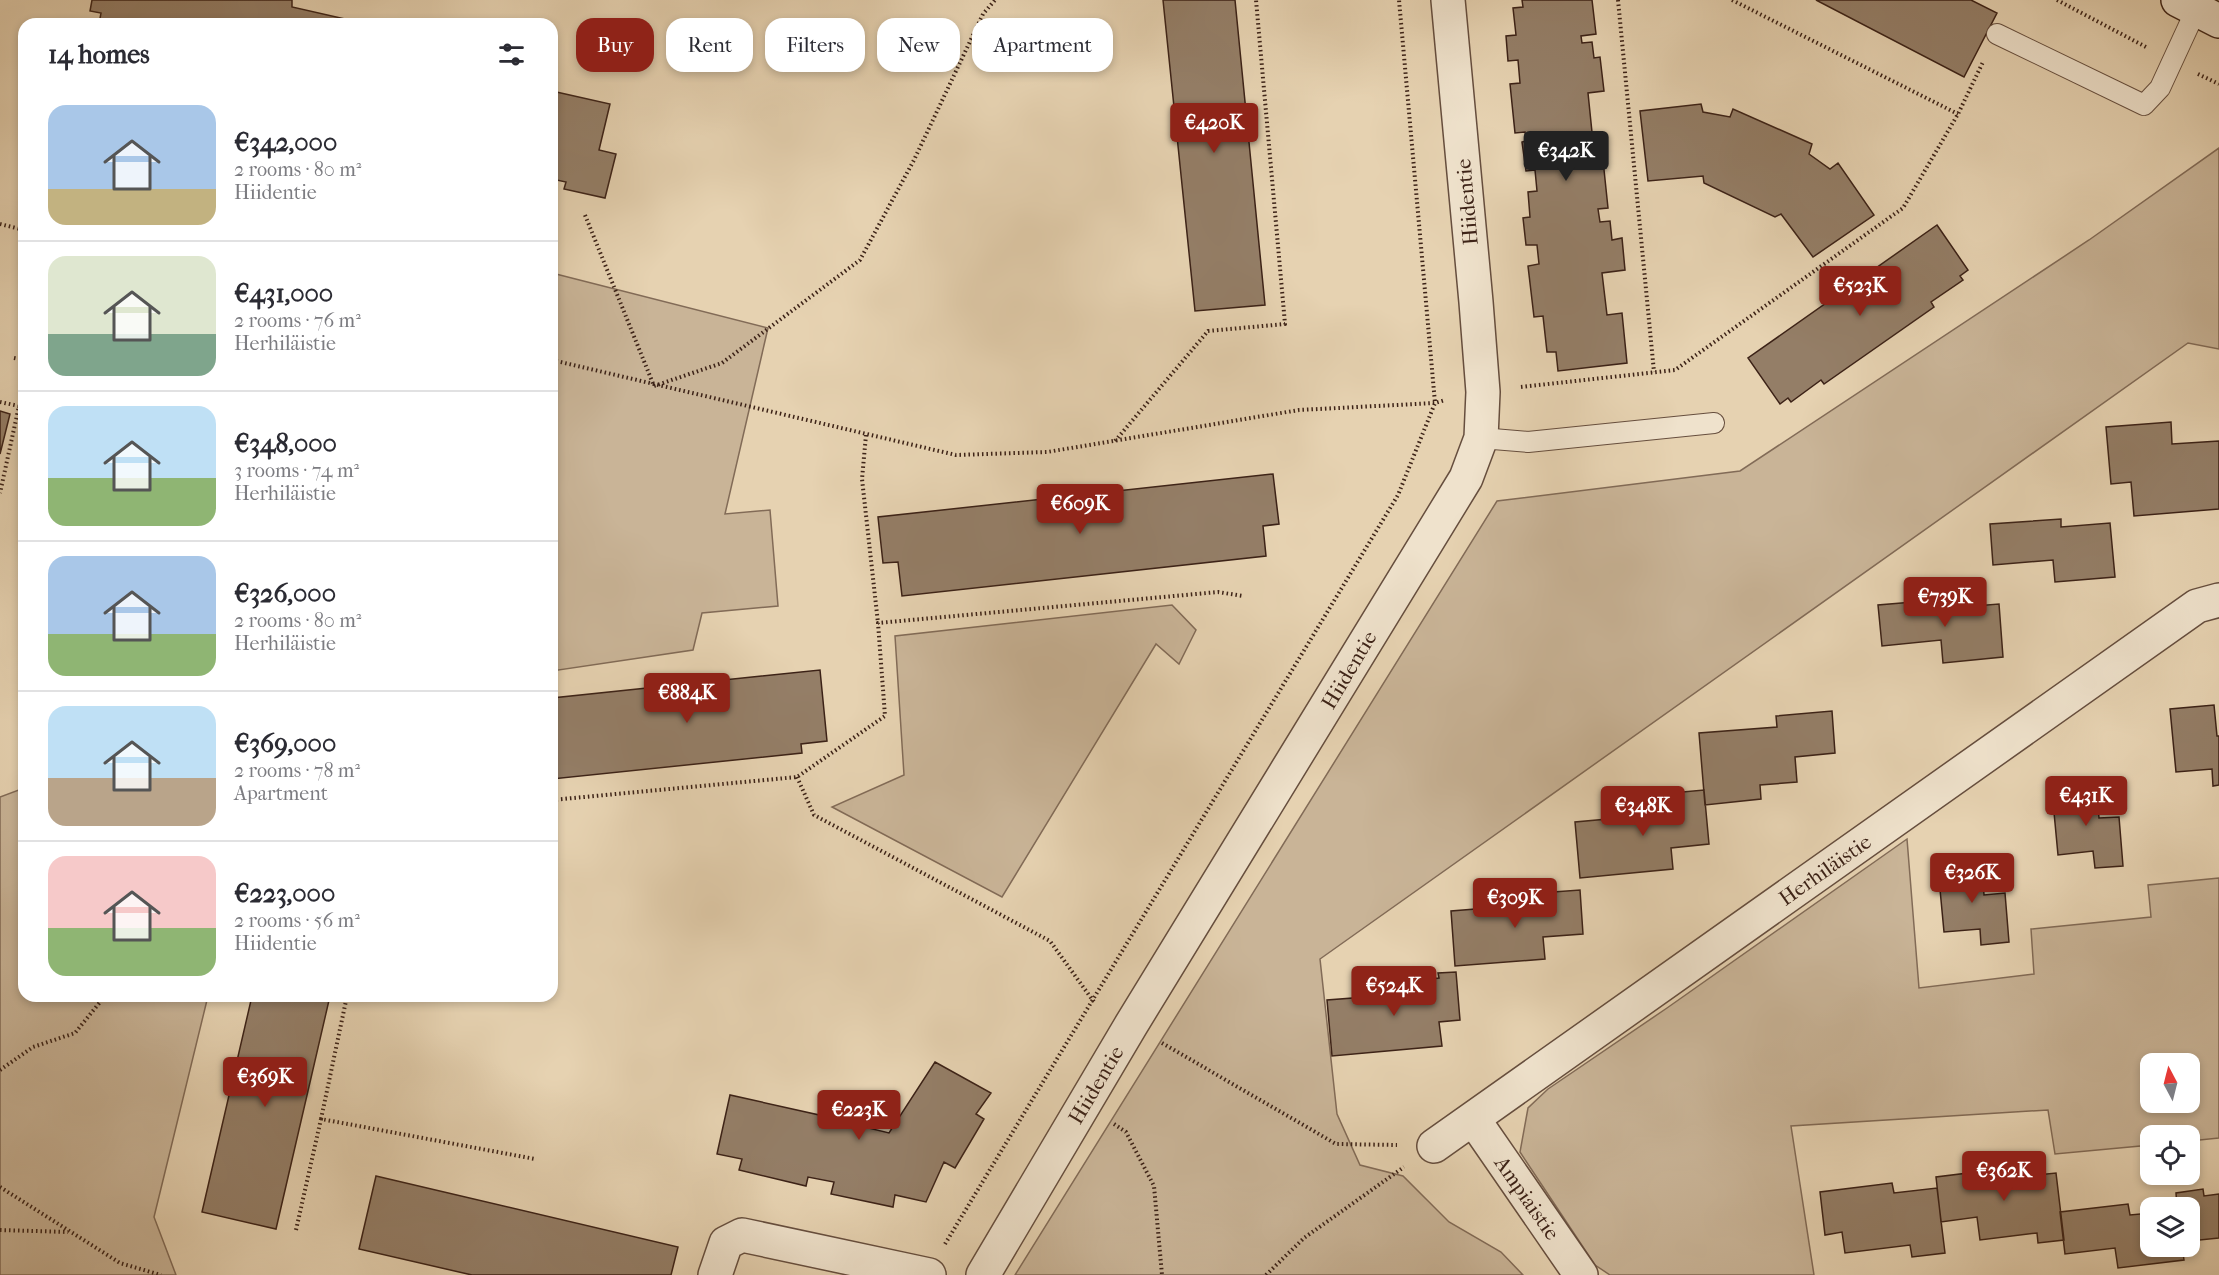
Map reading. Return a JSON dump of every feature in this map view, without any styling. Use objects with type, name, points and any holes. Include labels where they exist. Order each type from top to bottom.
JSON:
[{"type":"street","name":"Hiidentie","points":[[983,1275],[1131,1025],[1466,478],[1481,438],[1483,392],[1448,0]]},
{"type":"street","name":"Herhiläistie","points":[[1434,1146],[1474,1120],[2197,606],[2219,600]]},
{"type":"street","name":"Ampiaistie","points":[[1474,1120],[1581,1275]]},
{"type":"street","points":[[715,1275],[726,1243],[742,1235],[936,1262]]},
{"type":"lane","points":[[1997,34],[2144,105],[2160,88],[2198,10]]},
{"type":"lane","points":[[1481,438],[1528,442],[1714,423]]},
{"type":"path","points":[[654,386],[722,363],[860,260],[914,160],[983,14],[995,0]]},
{"type":"path","points":[[1115,441],[1208,331],[1285,324],[1256,0]]},
{"type":"path","points":[[936,1262],[1398,495],[1435,403],[1399,0]]},
{"type":"path","points":[[1618,0],[1654,372]]},
{"type":"path","points":[[558,362],[654,386],[956,455],[1047,452],[1299,410],[1435,403],[1483,392],[1675,370],[1903,208],[1958,114],[1732,0]]},
{"type":"path","points":[[2056,0],[2219,84]]},
{"type":"path","points":[[585,215],[654,386]]},
{"type":"path","points":[[0,224],[18,228]]},
{"type":"path","points":[[14,358],[18,359]]},
{"type":"path","points":[[0,402],[18,406]]},
{"type":"path","points":[[0,493],[18,411]]},
{"type":"path","points":[[558,799],[797,777],[885,716],[878,623],[862,479],[866,435]]},
{"type":"path","points":[[878,623],[1218,592],[1243,596]]},
{"type":"path","points":[[797,777],[814,815],[1050,941],[1092,1001],[1336,1144],[1434,1146]]},
{"type":"path","points":[[0,1070],[33,1047],[75,1033],[100,1002]]},
{"type":"path","points":[[296,1230],[346,1002]]},
{"type":"path","points":[[1085,1103],[1126,1132],[1154,1186],[1162,1275]]},
{"type":"path","points":[[321,1119],[535,1159]]},
{"type":"path","points":[[1266,1275],[1304,1238],[1434,1146]]},
{"type":"path","points":[[0,1187],[120,1263],[161,1275]]},
{"type":"path","points":[[0,1230],[70,1232]]},
{"type":"shaded area","points":[[2219,148],[2219,349],[2188,343],[1320,959],[1337,1114],[1360,1165],[1403,1176],[1449,1222],[1501,1252],[1523,1275],[1015,1275],[1497,501],[1740,471],[2089,240]]},
{"type":"shaded area","points":[[558,275],[768,328],[725,514],[770,510],[778,606],[702,613],[693,650],[558,670]]},
{"type":"shaded area","points":[[1172,605],[1196,630],[1179,664],[1156,644],[1002,897],[832,807],[904,775],[895,636]]},
{"type":"shaded area","points":[[18,790],[18,1002],[207,1002],[154,1217],[176,1275],[0,1275],[0,797]]},
{"type":"shaded area","points":[[1907,839],[1919,988],[2034,974],[2031,929],[2151,917],[2148,885],[2219,878],[2219,1138],[2200,1140],[2200,1125],[2140,1125],[2140,1146],[2055,1154],[2048,1110],[1791,1126],[1814,1275],[1610,1275],[1595,1265],[1520,1152],[1528,1108],[1548,1089]]},
{"type":"building","points":[[92,0],[292,0],[292,7],[341,18],[100,18],[101,13],[90,11]]},
{"type":"building","points":[[1163,0],[1235,0],[1265,305],[1195,311]]},
{"type":"building","points":[[1522,0],[1592,0],[1596,34],[1581,36],[1582,43],[1592,42],[1594,58],[1600,57],[1604,91],[1588,93],[1593,142],[1601,141],[1608,208],[1598,209],[1600,222],[1610,221],[1612,240],[1622,238],[1625,270],[1602,273],[1607,315],[1622,313],[1627,363],[1558,371],[1556,352],[1547,352],[1543,316],[1534,317],[1528,266],[1539,264],[1537,245],[1526,245],[1523,218],[1530,217],[1528,192],[1537,191],[1535,170],[1526,171],[1522,142],[1526,141],[1525,132],[1515,133],[1510,84],[1520,83],[1518,60],[1508,61],[1506,36],[1516,35],[1513,8],[1523,7]]},
{"type":"building","points":[[1816,0],[1971,0],[1997,13],[1964,77]]},
{"type":"building","points":[[558,92],[610,104],[599,150],[616,154],[605,198],[564,189],[566,182],[558,180]]},
{"type":"building","points":[[1701,104],[1703,112],[1730,117],[1733,109],[1812,144],[1809,154],[1830,169],[1838,163],[1874,215],[1813,257],[1781,214],[1775,217],[1704,183],[1703,176],[1648,181],[1640,111]]},
{"type":"building","points":[[1937,225],[1968,270],[1960,276],[1963,280],[1931,302],[1934,307],[1824,384],[1821,380],[1791,402],[1788,398],[1780,404],[1748,358]]},
{"type":"building","points":[[0,411],[10,414],[0,454]]},
{"type":"building","points":[[2171,422],[2172,444],[2219,441],[2219,509],[2134,516],[2131,482],[2111,484],[2106,427]]},
{"type":"building","points":[[1273,474],[1279,524],[1263,526],[1266,556],[902,596],[898,562],[883,563],[878,517]]},
{"type":"building","points":[[2061,519],[2061,527],[2110,523],[2115,577],[2055,582],[2053,560],[1993,565],[1990,524]]},
{"type":"building","points":[[1949,599],[1950,608],[1999,604],[2003,657],[1943,663],[1941,640],[1882,646],[1878,605]]},
{"type":"building","points":[[820,670],[827,741],[801,744],[802,753],[558,778],[558,697]]},
{"type":"building","points":[[2214,705],[2217,736],[2219,736],[2219,785],[2213,786],[2212,769],[2176,772],[2170,709]]},
{"type":"building","points":[[1832,711],[1835,753],[1795,757],[1797,782],[1760,785],[1761,799],[1705,805],[1699,733],[1777,727],[1776,716]]},
{"type":"building","points":[[2096,787],[2099,818],[2119,817],[2123,866],[2095,868],[2093,851],[2058,855],[2052,791]]},
{"type":"building","points":[[1704,790],[1709,844],[1671,848],[1673,869],[1580,878],[1575,822],[1652,815],[1650,795]]},
{"type":"building","points":[[1982,864],[1984,895],[2005,893],[2009,942],[1981,945],[1980,929],[1944,932],[1938,868]]},
{"type":"building","points":[[1580,890],[1583,934],[1543,937],[1545,959],[1455,966],[1451,911],[1527,905],[1526,894]]},
{"type":"building","points":[[1456,972],[1460,1020],[1439,1022],[1442,1046],[1332,1056],[1327,1000],[1379,996],[1378,984],[1439,978],[1438,973]]},
{"type":"building","points":[[251,1002],[329,1002],[276,1229],[202,1212]]},
{"type":"building","points":[[935,1062],[991,1093],[976,1114],[984,1119],[955,1168],[944,1162],[926,1202],[895,1195],[893,1207],[831,1194],[834,1182],[808,1177],[806,1186],[739,1170],[742,1159],[717,1154],[730,1095],[824,1116],[829,1093],[861,1102],[856,1125],[889,1133]]},
{"type":"building","points":[[2023,1158],[2026,1176],[2056,1173],[2064,1240],[2038,1243],[2037,1233],[1980,1240],[1977,1217],[1941,1222],[1936,1177],[1992,1170],[1991,1162]]},
{"type":"building","points":[[376,1176],[678,1247],[671,1275],[472,1275],[359,1249]]},
{"type":"building","points":[[1892,1183],[1894,1193],[1937,1188],[1945,1253],[1912,1257],[1910,1245],[1845,1253],[1842,1232],[1825,1235],[1820,1192]]},
{"type":"building","points":[[2203,1189],[2204,1196],[2219,1194],[2219,1238],[2200,1240],[2200,1197],[2176,1197],[2176,1193]]},
{"type":"building","points":[[2128,1204],[2130,1215],[2140,1214],[2140,1257],[2184,1257],[2184,1260],[2118,1268],[2115,1248],[2065,1254],[2060,1212]]}]
